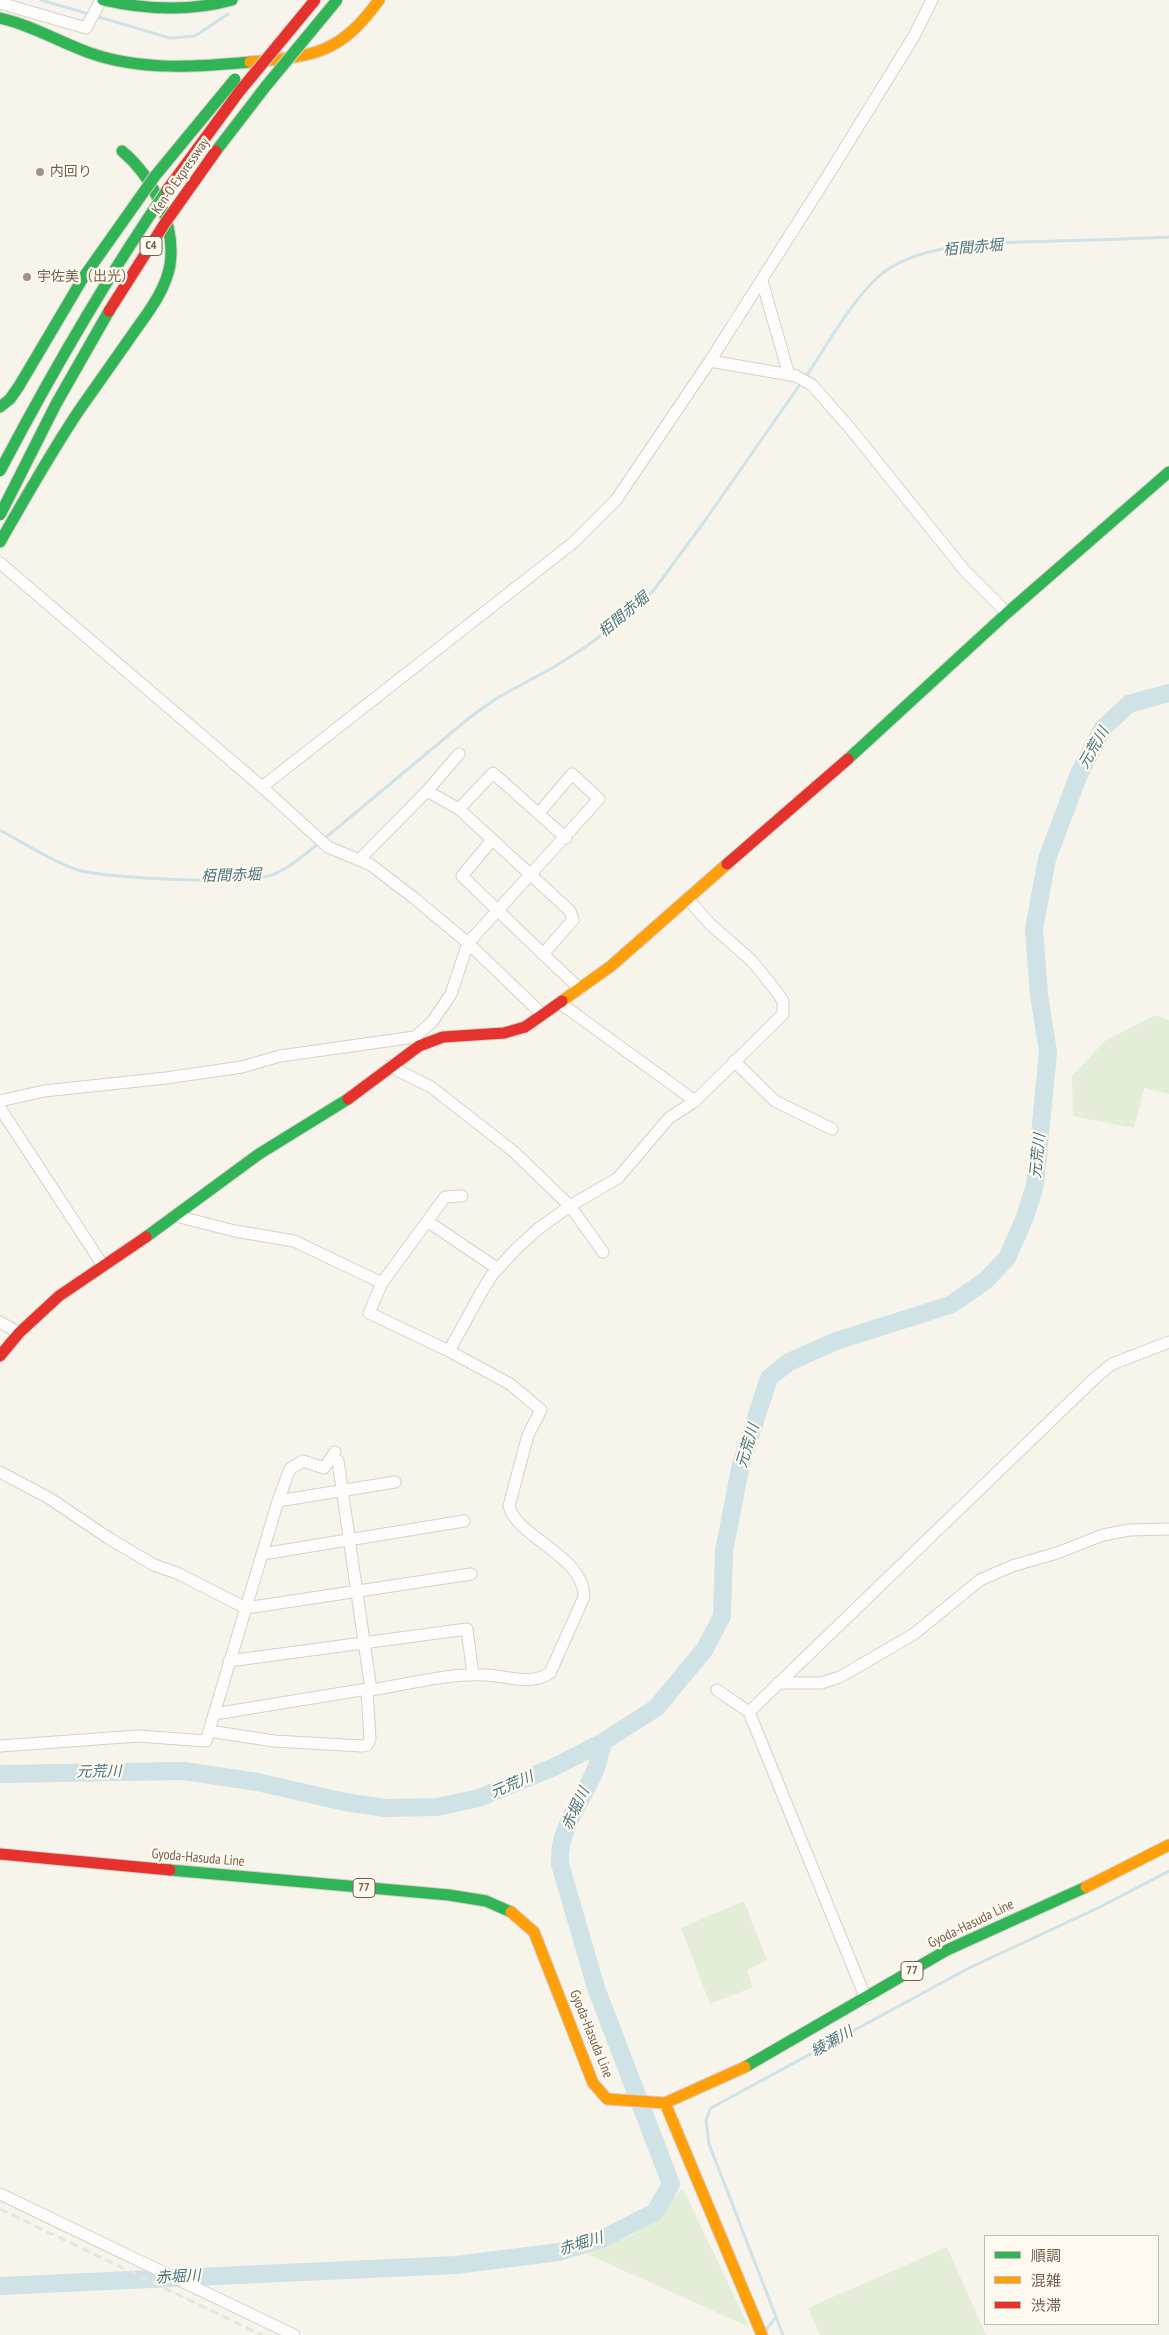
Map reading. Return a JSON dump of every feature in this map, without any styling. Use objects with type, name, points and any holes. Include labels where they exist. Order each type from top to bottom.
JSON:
[{"type":"main road","points":[[100,3],[188,9],[232,0]]},
{"type":"main road","points":[[0,407],[10,399],[19,386],[83,278],[157,171],[204,112],[289,19],[309,0]]},
{"type":"main road","name":"Ken-O Expressway","points":[[0,471],[62,357],[113,272],[161,199],[216,122],[315,0]]},
{"type":"main road","name":"Ken-O Expressway","points":[[0,515],[77,366],[128,280],[238,120],[337,0]]},
{"type":"main road","points":[[0,18],[18,22],[83,50],[121,62],[142,65],[196,65],[306,56],[322,52],[348,37],[379,0]]},
{"type":"main road","points":[[0,542],[59,443],[155,302],[170,264],[170,242],[165,217],[147,176],[132,158],[122,151]]},
{"type":"main road","points":[[0,1356],[19,1332],[59,1296],[102,1264],[176,1216],[259,1154],[351,1097],[392,1065],[417,1042],[443,1037],[504,1033],[525,1027],[611,966],[854,754],[1007,613],[1169,472]]},
{"type":"main road","name":"Gyoda-Hasuda Line","points":[[0,1854],[449,1895],[482,1899],[508,1908],[522,1917],[534,1932],[593,2083],[607,2099],[661,2102],[735,2073],[866,1999],[947,1950],[1119,1872],[1169,1845]]},
{"type":"main road","points":[[661,2102],[762,2335]]},
{"type":"street","points":[[262,787],[574,542],[616,500],[762,281],[914,36],[932,0]]},
{"type":"street","points":[[0,3],[86,28],[100,3]]},
{"type":"street","points":[[762,281],[792,375]]},
{"type":"street","points":[[710,361],[792,375],[812,386],[849,427],[965,571],[1007,613]]},
{"type":"street","points":[[0,563],[262,787],[328,847],[371,865],[468,943],[543,1015]]},
{"type":"street","points":[[359,860],[427,792],[459,754]]},
{"type":"street","points":[[459,809],[494,773],[566,838]]},
{"type":"street","points":[[0,1101],[44,1091],[166,1078],[242,1067],[280,1056],[417,1042],[451,994],[468,943],[499,912],[529,874],[566,838],[599,799],[572,774],[539,813]]},
{"type":"street","points":[[427,792],[459,809],[570,911],[574,920],[543,954]]},
{"type":"street","points":[[492,840],[462,876],[580,989]]},
{"type":"street","points":[[449,1351],[482,1291],[498,1269],[538,1229],[570,1206],[618,1178],[669,1118],[695,1101],[782,1014],[784,1001],[752,961],[710,924],[688,899]]},
{"type":"street","points":[[560,1003],[695,1101]]},
{"type":"street","points":[[734,1061],[775,1101],[832,1128]]},
{"type":"street","points":[[392,1065],[399,1071],[431,1087],[513,1151],[570,1206],[603,1252]]},
{"type":"street","points":[[0,1108],[102,1264]]},
{"type":"street","points":[[214,1714],[446,1677],[486,1675],[532,1681],[550,1674],[584,1597],[584,1590],[576,1573],[542,1540],[514,1517],[510,1506],[528,1435],[542,1413],[540,1407],[510,1384],[449,1351],[369,1312],[382,1283],[445,1196],[462,1196]]},
{"type":"street","points":[[176,1216],[235,1232],[294,1241],[382,1283]]},
{"type":"street","points":[[427,1222],[498,1269]]},
{"type":"street","points":[[0,1322],[19,1332]]},
{"type":"street","points":[[749,1712],[1095,1378],[1112,1364],[1169,1342]]},
{"type":"street","points":[[0,1746],[138,1736],[206,1741],[262,1554],[278,1501],[290,1469],[303,1461],[324,1468],[337,1457],[364,1644],[369,1690],[370,1739],[367,1744],[362,1746],[274,1741],[209,1731]]},
{"type":"street","points":[[0,1472],[49,1498],[110,1539],[154,1565],[177,1573],[246,1608],[471,1574]]},
{"type":"street","points":[[278,1501],[395,1482]]},
{"type":"street","points":[[262,1554],[464,1521]]},
{"type":"street","points":[[778,1683],[821,1683],[840,1677],[914,1634],[980,1580],[1012,1566],[1056,1553],[1103,1535],[1129,1530],[1169,1529]]},
{"type":"street","points":[[230,1661],[467,1629],[473,1676]]},
{"type":"street","points":[[717,1690],[749,1712],[866,1999]]},
{"type":"street","points":[[0,2194],[294,2335]]},
{"type":"green space","points":[[1155,1015],[1169,1020],[1169,1094],[1144,1088],[1134,1128],[1073,1116],[1072,1076],[1105,1041]]},
{"type":"green space","points":[[744,1901],[767,1960],[747,1970],[753,1987],[710,2004],[681,1928]]},
{"type":"green space","points":[[683,2189],[749,2327],[585,2253],[633,2235]]},
{"type":"green space","points":[[947,2247],[986,2335],[820,2335],[808,2308]]},
{"type":"waterway","points":[[41,0],[170,38],[195,36],[228,14]]},
{"type":"waterway","name":"栢間赤堀","points":[[805,378],[839,325],[869,286],[896,264],[916,256],[939,250],[987,243],[1169,237]]},
{"type":"waterway","name":"栢間赤堀","points":[[324,839],[469,718],[497,698],[554,667],[587,646],[619,622],[653,591],[704,522],[801,383]]},
{"type":"waterway","name":"元荒川","points":[[0,1774],[184,1771],[257,1782],[345,1802],[385,1808],[437,1807],[479,1798],[554,1767],[603,1742],[656,1708],[705,1649],[722,1616],[724,1551],[741,1464],[769,1378],[789,1362],[836,1341],[950,1305],[985,1281],[1007,1258],[1025,1217],[1035,1185],[1048,1052],[1039,995],[1034,929],[1047,859],[1079,774],[1103,728],[1129,704],[1169,693]]},
{"type":"waterway","name":"栢間赤堀","points":[[0,830],[46,856],[75,869],[114,876],[174,880],[234,880],[272,875],[291,865],[319,843]]},
{"type":"waterway","name":"赤堀川","points":[[0,2286],[456,2265],[559,2252],[602,2239],[655,2212],[671,2184],[596,1988],[560,1864],[560,1851],[567,1826],[591,1780],[603,1742]]},
{"type":"waterway","name":"綾瀬川","points":[[783,2335],[709,2144],[706,2120],[711,2108],[969,1968],[1100,1907],[1169,1871]]},
{"type":"waterway","points":[[765,2331],[776,2317]]},
{"type":"railway","points":[[0,2209],[262,2335]]},
{"type":"traffic: fast","points":[[103,0],[152,8],[184,8],[232,0]]},
{"type":"traffic: fast","points":[[216,151],[266,86],[337,0]]},
{"type":"traffic: fast","points":[[0,18],[34,29],[90,53],[129,63],[190,66],[250,62]]},
{"type":"traffic: fast","points":[[83,278],[155,176],[235,79]]},
{"type":"traffic: fast","points":[[0,542],[69,425],[154,304],[164,285],[170,265],[171,249],[166,218],[160,202],[143,174],[122,151]]},
{"type":"traffic: fast","points":[[0,471],[79,328],[167,190]]},
{"type":"traffic: fast","points":[[0,407],[10,399],[19,386],[83,278]]},
{"type":"traffic: fast","points":[[0,515],[56,404],[109,311]]},
{"type":"traffic: fast","points":[[848,759],[1007,613],[1169,472]]},
{"type":"traffic: fast","points":[[146,1237],[259,1154],[348,1099]]},
{"type":"traffic: fast","points":[[170,1870],[449,1895],[486,1901],[511,1912]]},
{"type":"traffic: fast","points":[[745,2067],[947,1950],[1086,1887]]},
{"type":"traffic: slow","points":[[250,62],[292,58],[323,49],[351,32],[379,0]]},
{"type":"traffic: slow","points":[[562,1001],[611,966],[727,864]]},
{"type":"traffic: slow","points":[[1086,1887],[1169,1845]]},
{"type":"traffic: slow","points":[[511,1912],[534,1932],[593,2083],[607,2099],[665,2103],[745,2067]]},
{"type":"traffic: slow","points":[[665,2103],[762,2335]]},
{"type":"traffic: jam","points":[[167,190],[239,92],[315,0]]},
{"type":"traffic: jam","points":[[109,311],[165,223],[216,151]]},
{"type":"traffic: jam","points":[[727,864],[848,759]]},
{"type":"traffic: jam","points":[[348,1099],[419,1046],[443,1037],[504,1033],[525,1027],[562,1001]]},
{"type":"traffic: jam","points":[[0,1356],[19,1333],[59,1296],[146,1237]]},
{"type":"traffic: jam","points":[[0,1854],[170,1870]]},
{"type":"place","name":"内回り","points":[[40,172]]},
{"type":"place","name":"宇佐美（出光）","points":[[27,277]]}]
